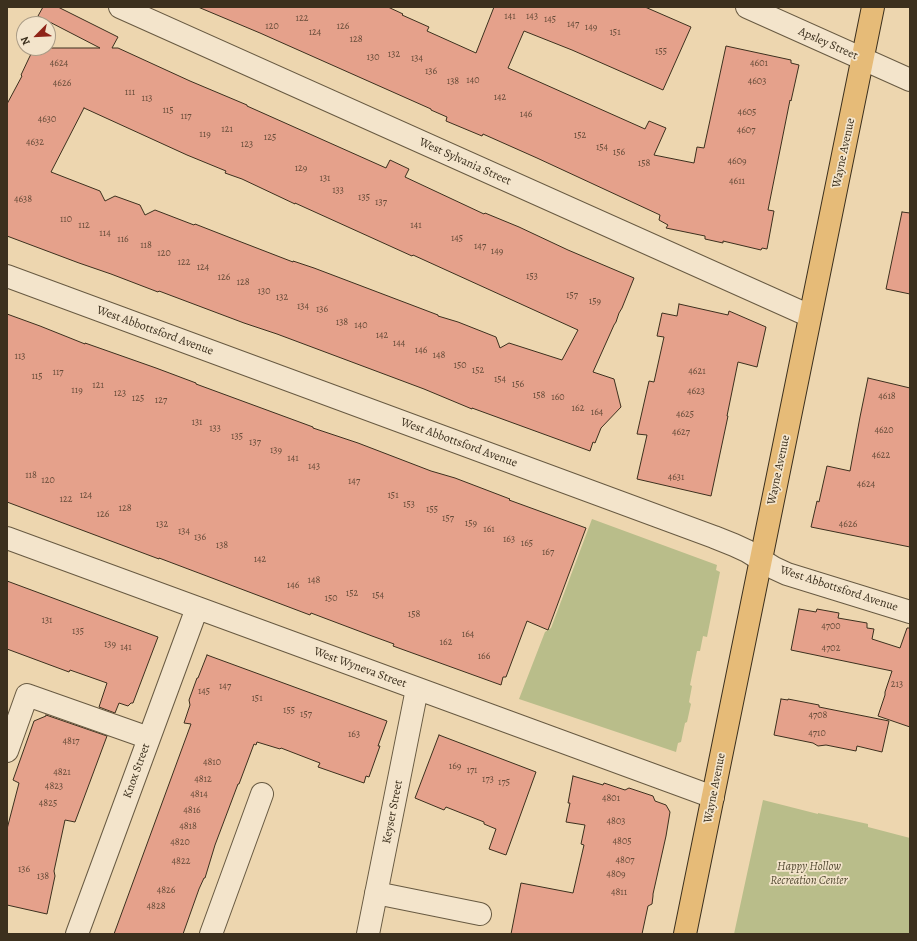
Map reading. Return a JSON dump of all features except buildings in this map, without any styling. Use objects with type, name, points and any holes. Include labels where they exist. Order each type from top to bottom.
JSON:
[{"type":"main road","name":"Wayne Avenue","points":[[685,934],[873,7]]},
{"type":"street","name":"West Sylvania Street","points":[[120,7],[810,316]]},
{"type":"street","name":"Apsley Street","points":[[747,7],[910,80]]},
{"type":"street","name":"West Abbottsford Avenue","points":[[7,276],[706,534],[734,545],[787,574],[910,612]]},
{"type":"street","name":"West Wyneva Street","points":[[7,538],[713,797]]},
{"type":"street","name":"Knox Street","points":[[77,934],[197,608]]},
{"type":"street","name":"Keyser Street","points":[[368,934],[417,689]]},
{"type":"street","points":[[7,751],[27,695],[149,738]]},
{"type":"street","points":[[211,934],[262,794]]},
{"type":"street","points":[[376,893],[480,914]]},
{"type":"green space","points":[[592,519],[717,565],[716,570],[720,572],[707,637],[703,636],[700,651],[697,651],[690,685],[692,686],[689,702],[691,704],[681,742],[678,743],[676,752],[519,699],[545,632],[551,628]]},
{"type":"green space","name":"Happy Hollow Recreation Center","points":[[763,800],[818,814],[868,824],[868,827],[910,838],[910,934],[734,934]]}]
